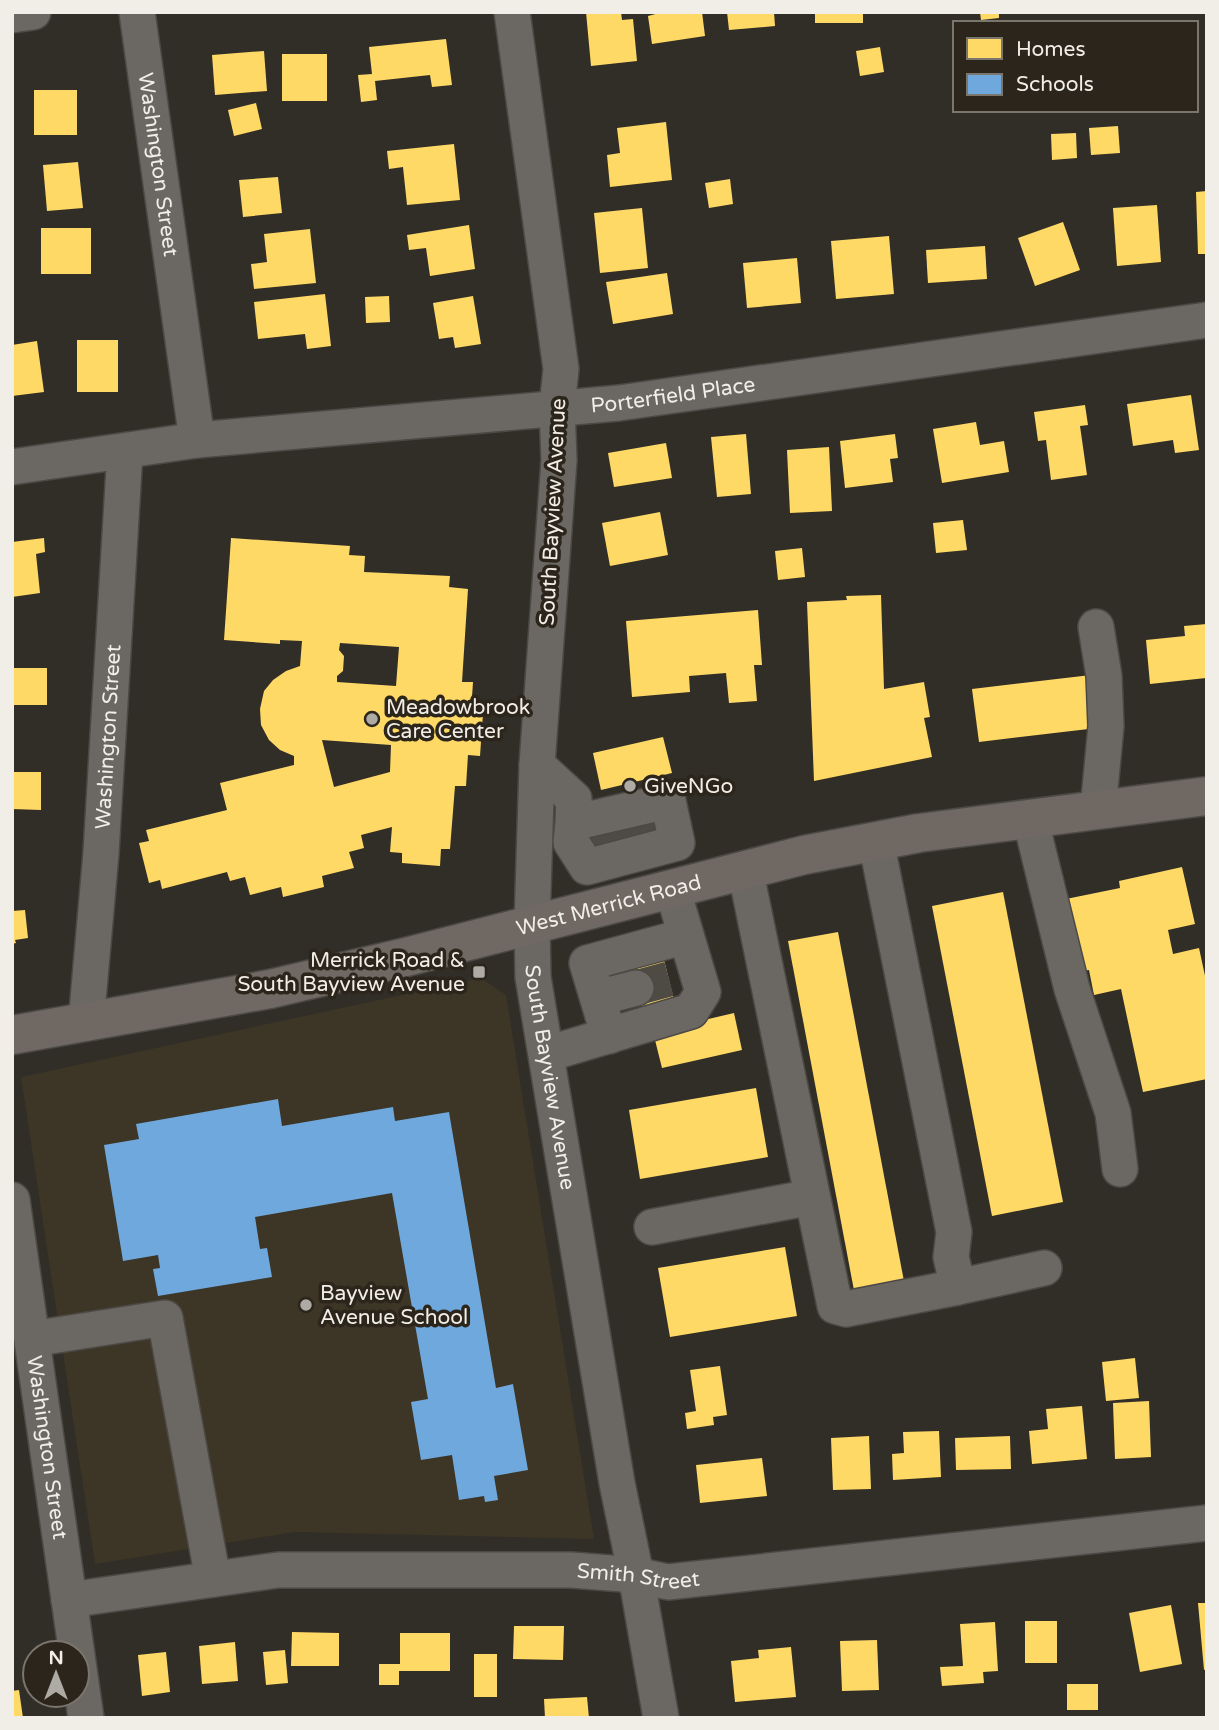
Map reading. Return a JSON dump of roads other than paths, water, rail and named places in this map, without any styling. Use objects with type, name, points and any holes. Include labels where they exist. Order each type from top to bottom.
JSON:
[{"type":"main road","name":"West Merrick Road","points":[[12,1035],[270,989],[745,869],[876,841],[919,833],[1207,796]]},
{"type":"street","points":[[12,15],[33,12]]},
{"type":"street","name":"Washington Street","points":[[137,12],[197,440]]},
{"type":"street","name":"South Bayview Avenue","points":[[512,12],[561,369],[556,407],[559,460],[537,765],[533,977],[617,1483],[661,1718]]},
{"type":"street","name":"Porterfield Place","points":[[12,467],[197,440],[619,403],[1207,320]]},
{"type":"street","name":"Washington Street","points":[[86,1023],[101,853],[125,451]]},
{"type":"street","points":[[1096,626],[1104,676],[1105,726],[1098,810]]},
{"type":"street","points":[[537,765],[610,837]]},
{"type":"street","points":[[535,844],[610,837],[668,801],[677,843],[683,847],[686,936],[683,975],[703,992],[691,1011],[547,1054]]},
{"type":"street","points":[[1030,818],[1072,989],[1113,1113],[1120,1169]]},
{"type":"street","points":[[609,1037],[592,979],[587,910],[610,837]]},
{"type":"street","points":[[876,841],[954,1232],[951,1257],[958,1287]]},
{"type":"street","points":[[745,869],[835,1306],[846,1309],[1044,1268]]},
{"type":"street","points":[[537,993],[592,979],[686,936]]},
{"type":"street","points":[[592,979],[636,988]]},
{"type":"street","points":[[652,1227],[812,1197]]},
{"type":"street","name":"Washington Street","points":[[12,1200],[86,1718]]},
{"type":"street","points":[[32,1339],[165,1318],[214,1578]]},
{"type":"street","name":"Smith Street","points":[[69,1600],[278,1570],[571,1570],[636,1575],[668,1582],[1207,1523]]},
{"type":"tunnel","points":[[635,815],[641,844]]},
{"type":"tunnel","points":[[602,823],[609,852]]},
{"type":"tunnel","points":[[636,988],[669,979]]},
{"type":"place","name":"Meadowbrook Care Center","points":[[372,719]]},
{"type":"place","name":"GiveNGo","points":[[630,786]]},
{"type":"place","name":"Merrick Road & South Bayview Avenue","points":[[479,972]]},
{"type":"place","name":"Bayview Avenue School","points":[[306,1305]]}]
